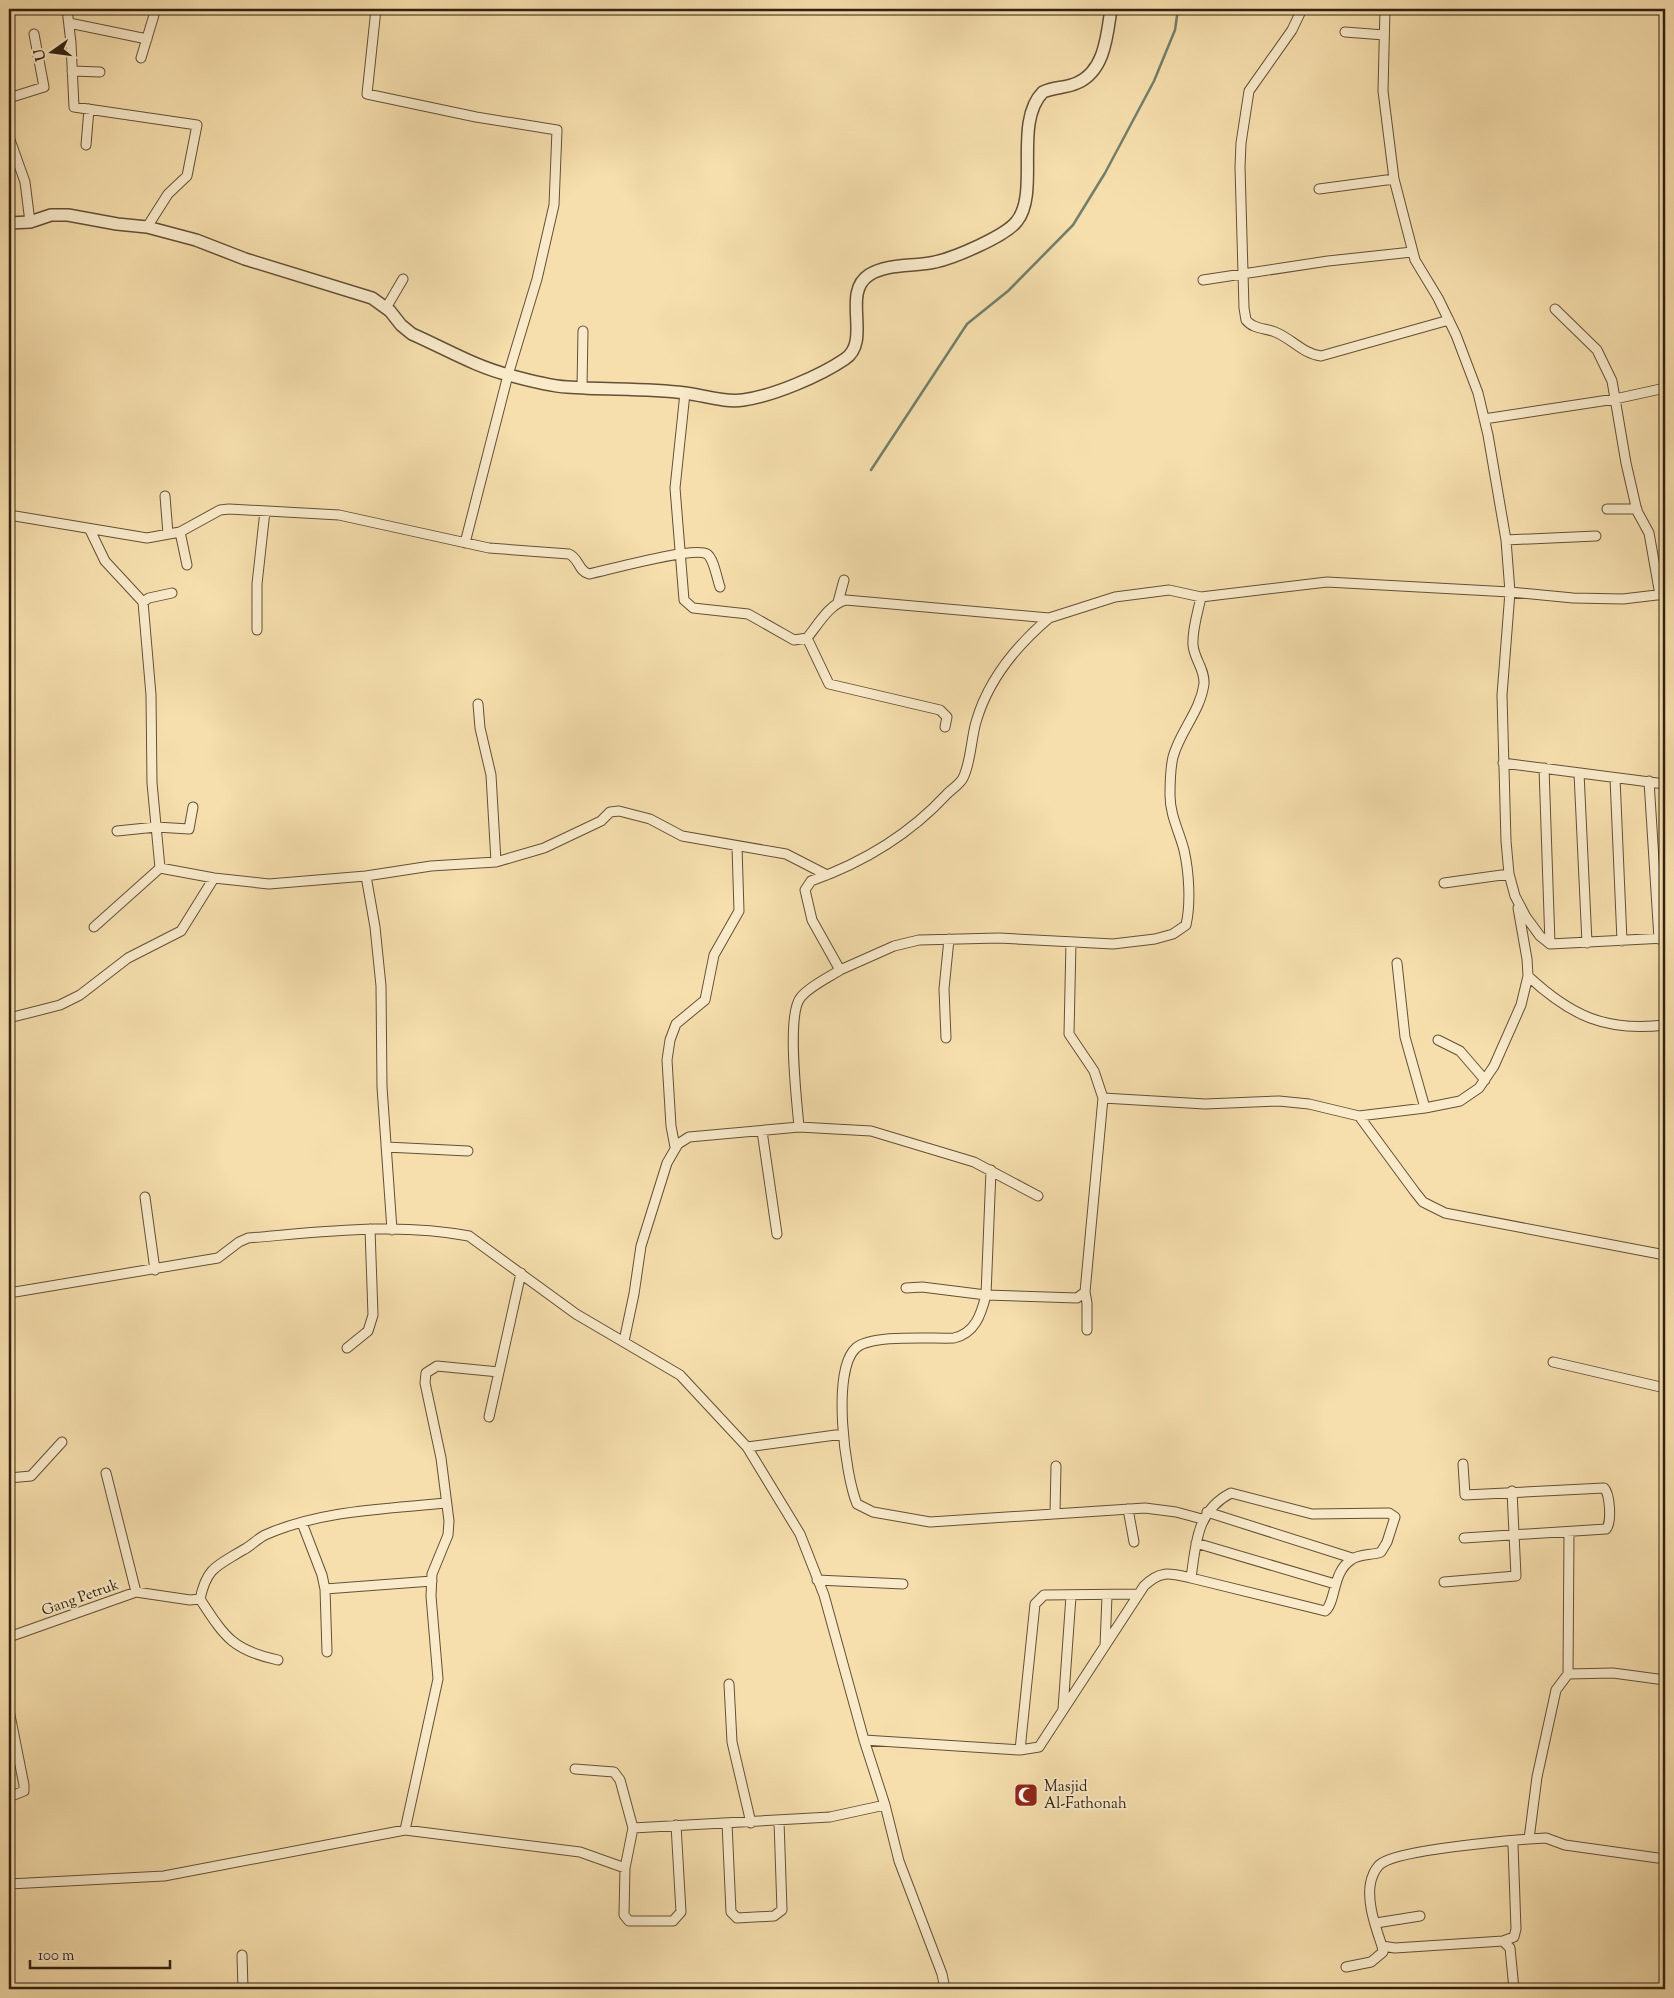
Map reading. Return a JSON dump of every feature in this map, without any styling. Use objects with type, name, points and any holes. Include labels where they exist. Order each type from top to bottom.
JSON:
[{"type":"street","points":[[67,9],[74,107],[197,125],[187,176],[168,194],[147,227]]},
{"type":"street","points":[[376,9],[366,94],[476,117],[557,130],[554,205],[537,279],[508,375],[465,543]]},
{"type":"street","points":[[9,223],[30,222],[51,215],[60,215],[147,227],[196,240],[245,259],[372,298],[386,308],[412,334],[508,375],[565,387],[685,392],[740,401],[759,398],[832,366],[852,353],[855,344],[857,293],[860,285],[869,275],[880,270],[936,262],[1008,230],[1018,220],[1024,207],[1026,158],[1034,105],[1043,92],[1076,84],[1096,69],[1105,44],[1111,9]]},
{"type":"street","points":[[1302,9],[1292,30],[1249,91],[1240,144],[1244,315],[1249,324],[1282,335],[1316,355],[1333,353],[1449,320]]},
{"type":"street","points":[[1103,1098],[1205,1104],[1279,1101],[1309,1104],[1359,1116],[1425,1108],[1460,1100],[1473,1093],[1494,1066],[1515,1023],[1528,976],[1525,941],[1509,874],[1503,763],[1503,666],[1510,592],[1506,540],[1478,393],[1449,320],[1412,252],[1394,179],[1383,91],[1385,9]]},
{"type":"street","points":[[141,58],[154,15]]},
{"type":"street","points":[[69,23],[147,39]]},
{"type":"street","points":[[1345,32],[1384,34]]},
{"type":"street","points":[[9,98],[41,90],[44,84],[34,34]]},
{"type":"street","points":[[72,71],[100,72]]},
{"type":"street","points":[[86,145],[89,109]]},
{"type":"street","points":[[9,137],[25,182],[30,222]]},
{"type":"street","points":[[1320,189],[1394,179]]},
{"type":"street","points":[[1203,280],[1328,261],[1412,252]]},
{"type":"street","points":[[386,308],[403,279]]},
{"type":"street","points":[[840,970],[812,920],[805,890],[811,881],[871,854],[928,815],[963,778],[977,720],[1002,667],[1030,634],[1049,618],[1115,597],[1169,590],[1202,596],[1327,582],[1510,592],[1573,598],[1623,599],[1662,594],[1648,533],[1637,509],[1614,399],[1612,380],[1597,350],[1555,309]]},
{"type":"street","points":[[582,388],[584,331]]},
{"type":"street","points":[[1484,419],[1614,399],[1665,388]]},
{"type":"street","points":[[685,392],[675,488],[684,600],[688,605],[693,608],[748,614],[794,640],[807,638],[838,602],[844,580]]},
{"type":"street","points":[[165,496],[168,534]]},
{"type":"street","points":[[1607,509],[1637,509]]},
{"type":"street","points":[[9,516],[147,538],[180,532],[220,510],[339,516],[489,548],[569,554],[574,556],[581,569],[589,574],[680,552],[709,555],[720,587]]},
{"type":"street","points":[[257,630],[257,584],[265,511]]},
{"type":"street","points":[[90,530],[105,561],[143,602],[151,695],[152,783],[160,868]]},
{"type":"street","points":[[180,532],[187,565]]},
{"type":"street","points":[[1506,540],[1596,536]]},
{"type":"street","points":[[143,602],[149,598],[172,593]]},
{"type":"street","points":[[798,1128],[792,1025],[794,1007],[801,996],[840,970],[905,943],[948,939],[999,938],[1113,944],[1155,939],[1173,934],[1186,925],[1189,912],[1184,850],[1172,815],[1170,776],[1174,756],[1197,711],[1202,696],[1204,682],[1202,666],[1193,646],[1202,596]]},
{"type":"street","points":[[838,602],[846,600],[903,604],[1049,618]]},
{"type":"street","points":[[807,638],[829,684],[940,710],[947,717],[945,727]]},
{"type":"street","points":[[478,704],[480,728],[491,775],[496,862]]},
{"type":"street","points":[[1503,763],[1665,784]]},
{"type":"street","points":[[1544,768],[1550,944]]},
{"type":"street","points":[[1579,773],[1587,943]]},
{"type":"street","points":[[1615,778],[1622,941]]},
{"type":"street","points":[[1515,896],[1534,929],[1550,944],[1662,938],[1649,781]]},
{"type":"street","points":[[116,831],[156,827],[189,829],[193,807]]},
{"type":"street","points":[[160,868],[214,878],[269,884],[366,876],[431,866],[496,862],[544,848],[601,821],[610,812],[616,811],[650,820],[682,836],[786,854],[827,875]]},
{"type":"street","points":[[675,1147],[671,1126],[666,1060],[670,1040],[676,1024],[705,1000],[714,955],[738,911],[737,846]]},
{"type":"street","points":[[94,927],[160,868]]},
{"type":"street","points":[[1444,882],[1509,874]]},
{"type":"street","points":[[366,876],[375,927],[380,986],[382,1087],[392,1230]]},
{"type":"street","points":[[9,1018],[60,1005],[80,996],[128,958],[181,931],[214,878]]},
{"type":"street","points":[[946,1038],[944,989],[948,939]]},
{"type":"street","points":[[1070,942],[1069,1034],[1094,1071],[1103,1098],[1085,1292],[1088,1303],[1086,1330]]},
{"type":"street","points":[[1397,963],[1405,1037],[1425,1108]]},
{"type":"street","points":[[1528,976],[1564,1005],[1599,1020],[1626,1028],[1665,1025]]},
{"type":"street","points":[[1438,1040],[1460,1051],[1485,1080]]},
{"type":"street","points":[[1359,1116],[1423,1202],[1445,1214],[1665,1255]]},
{"type":"street","points":[[624,1341],[634,1294],[640,1246],[667,1163],[675,1147],[689,1137],[798,1128],[871,1131],[974,1162],[1038,1196]]},
{"type":"street","points":[[762,1131],[778,1234]]},
{"type":"street","points":[[386,1147],[468,1151]]},
{"type":"street","points":[[991,1170],[986,1295],[977,1322],[962,1336],[874,1341],[857,1348],[848,1360],[844,1372],[844,1434],[852,1491],[857,1504],[873,1512],[930,1522],[1145,1508],[1205,1516],[1352,1558],[1381,1552],[1387,1542],[1395,1516],[1389,1513],[1312,1514],[1236,1493],[1225,1496],[1205,1516],[1196,1543],[1191,1578]]},
{"type":"street","points":[[145,1197],[155,1270]]},
{"type":"street","points":[[9,1293],[218,1258],[239,1242],[248,1238],[353,1229],[433,1230],[469,1236],[576,1314],[680,1375],[747,1447],[800,1534],[818,1580],[852,1690],[864,1740],[885,1805],[899,1862],[910,1894],[936,1955],[944,1989]]},
{"type":"street","points":[[347,1348],[368,1331],[373,1315],[370,1229]]},
{"type":"street","points":[[489,1417],[520,1273]]},
{"type":"street","points":[[906,1288],[922,1287],[986,1295],[1076,1298],[1085,1292]]},
{"type":"street","points":[[1553,1362],[1665,1388]]},
{"type":"street","points":[[405,1830],[438,1679],[432,1574],[448,1535],[449,1521],[441,1458],[425,1383],[426,1373],[438,1366],[499,1372]]},
{"type":"street","points":[[747,1447],[844,1434]]},
{"type":"street","points":[[9,1478],[30,1476],[62,1442]]},
{"type":"street","points":[[1463,1464],[1465,1495],[1606,1490],[1608,1527],[1569,1532],[1464,1538]]},
{"type":"street","points":[[1055,1513],[1056,1466]]},
{"type":"street","points":[[106,1473],[136,1592]]},
{"type":"street","points":[[1444,1582],[1516,1576],[1512,1492]]},
{"type":"street","points":[[278,1660],[254,1654],[231,1642],[221,1631],[200,1599],[205,1579],[216,1566],[260,1538],[302,1523],[349,1512],[446,1503]]},
{"type":"street","points":[[1128,1509],[1134,1542]]},
{"type":"street","points":[[302,1523],[322,1575],[325,1589],[327,1652]]},
{"type":"street","points":[[1529,1839],[1537,1777],[1556,1690],[1568,1674],[1569,1532]]},
{"type":"street","points":[[1196,1543],[1335,1584]]},
{"type":"street","points":[[864,1740],[1020,1750],[1039,1747],[1144,1586],[1160,1574],[1191,1578],[1325,1611],[1329,1607],[1335,1584],[1344,1566],[1352,1558]]},
{"type":"street","points":[[818,1580],[903,1584]]},
{"type":"street","points":[[325,1589],[432,1581]]},
{"type":"street","name":"Gang Petruk","points":[[9,1638],[136,1592],[190,1600],[200,1599]]},
{"type":"street","points":[[1020,1750],[1035,1604],[1044,1595],[1107,1596],[1139,1594]]},
{"type":"street","points":[[1062,1712],[1071,1596]]},
{"type":"street","points":[[1105,1646],[1107,1596]]},
{"type":"street","points":[[1568,1674],[1612,1673],[1665,1680]]},
{"type":"street","points":[[729,1684],[732,1742],[752,1822]]},
{"type":"street","points":[[9,1710],[24,1791],[9,1797]]},
{"type":"street","points":[[575,1769],[614,1772],[617,1775],[633,1828],[625,1868],[624,1915],[629,1922],[673,1921],[681,1912],[676,1825]]},
{"type":"street","points":[[633,1828],[830,1817],[885,1805]]},
{"type":"street","points":[[727,1823],[731,1912],[736,1918],[774,1916],[782,1910],[779,1821]]},
{"type":"street","points":[[9,1884],[164,1876],[405,1830],[580,1852],[625,1868]]},
{"type":"street","points":[[1346,1967],[1375,1961],[1382,1952],[1370,1885],[1373,1874],[1381,1863],[1406,1855],[1546,1838],[1565,1845],[1665,1859]]},
{"type":"street","points":[[1382,1946],[1395,1948],[1503,1941],[1514,1936],[1516,1930],[1513,1845],[1510,1841]]},
{"type":"street","points":[[1376,1923],[1420,1916]]},
{"type":"street","points":[[1503,1941],[1510,1948],[1514,1989]]},
{"type":"street","points":[[242,1955],[243,1989]]},
{"type":"waterway","points":[[871,470],[967,324],[1008,291],[1073,225],[1105,173],[1154,81],[1175,30],[1178,9]]},
{"type":"place","name":"Masjid Al-Fathonah","points":[[1026,1795]]}]
